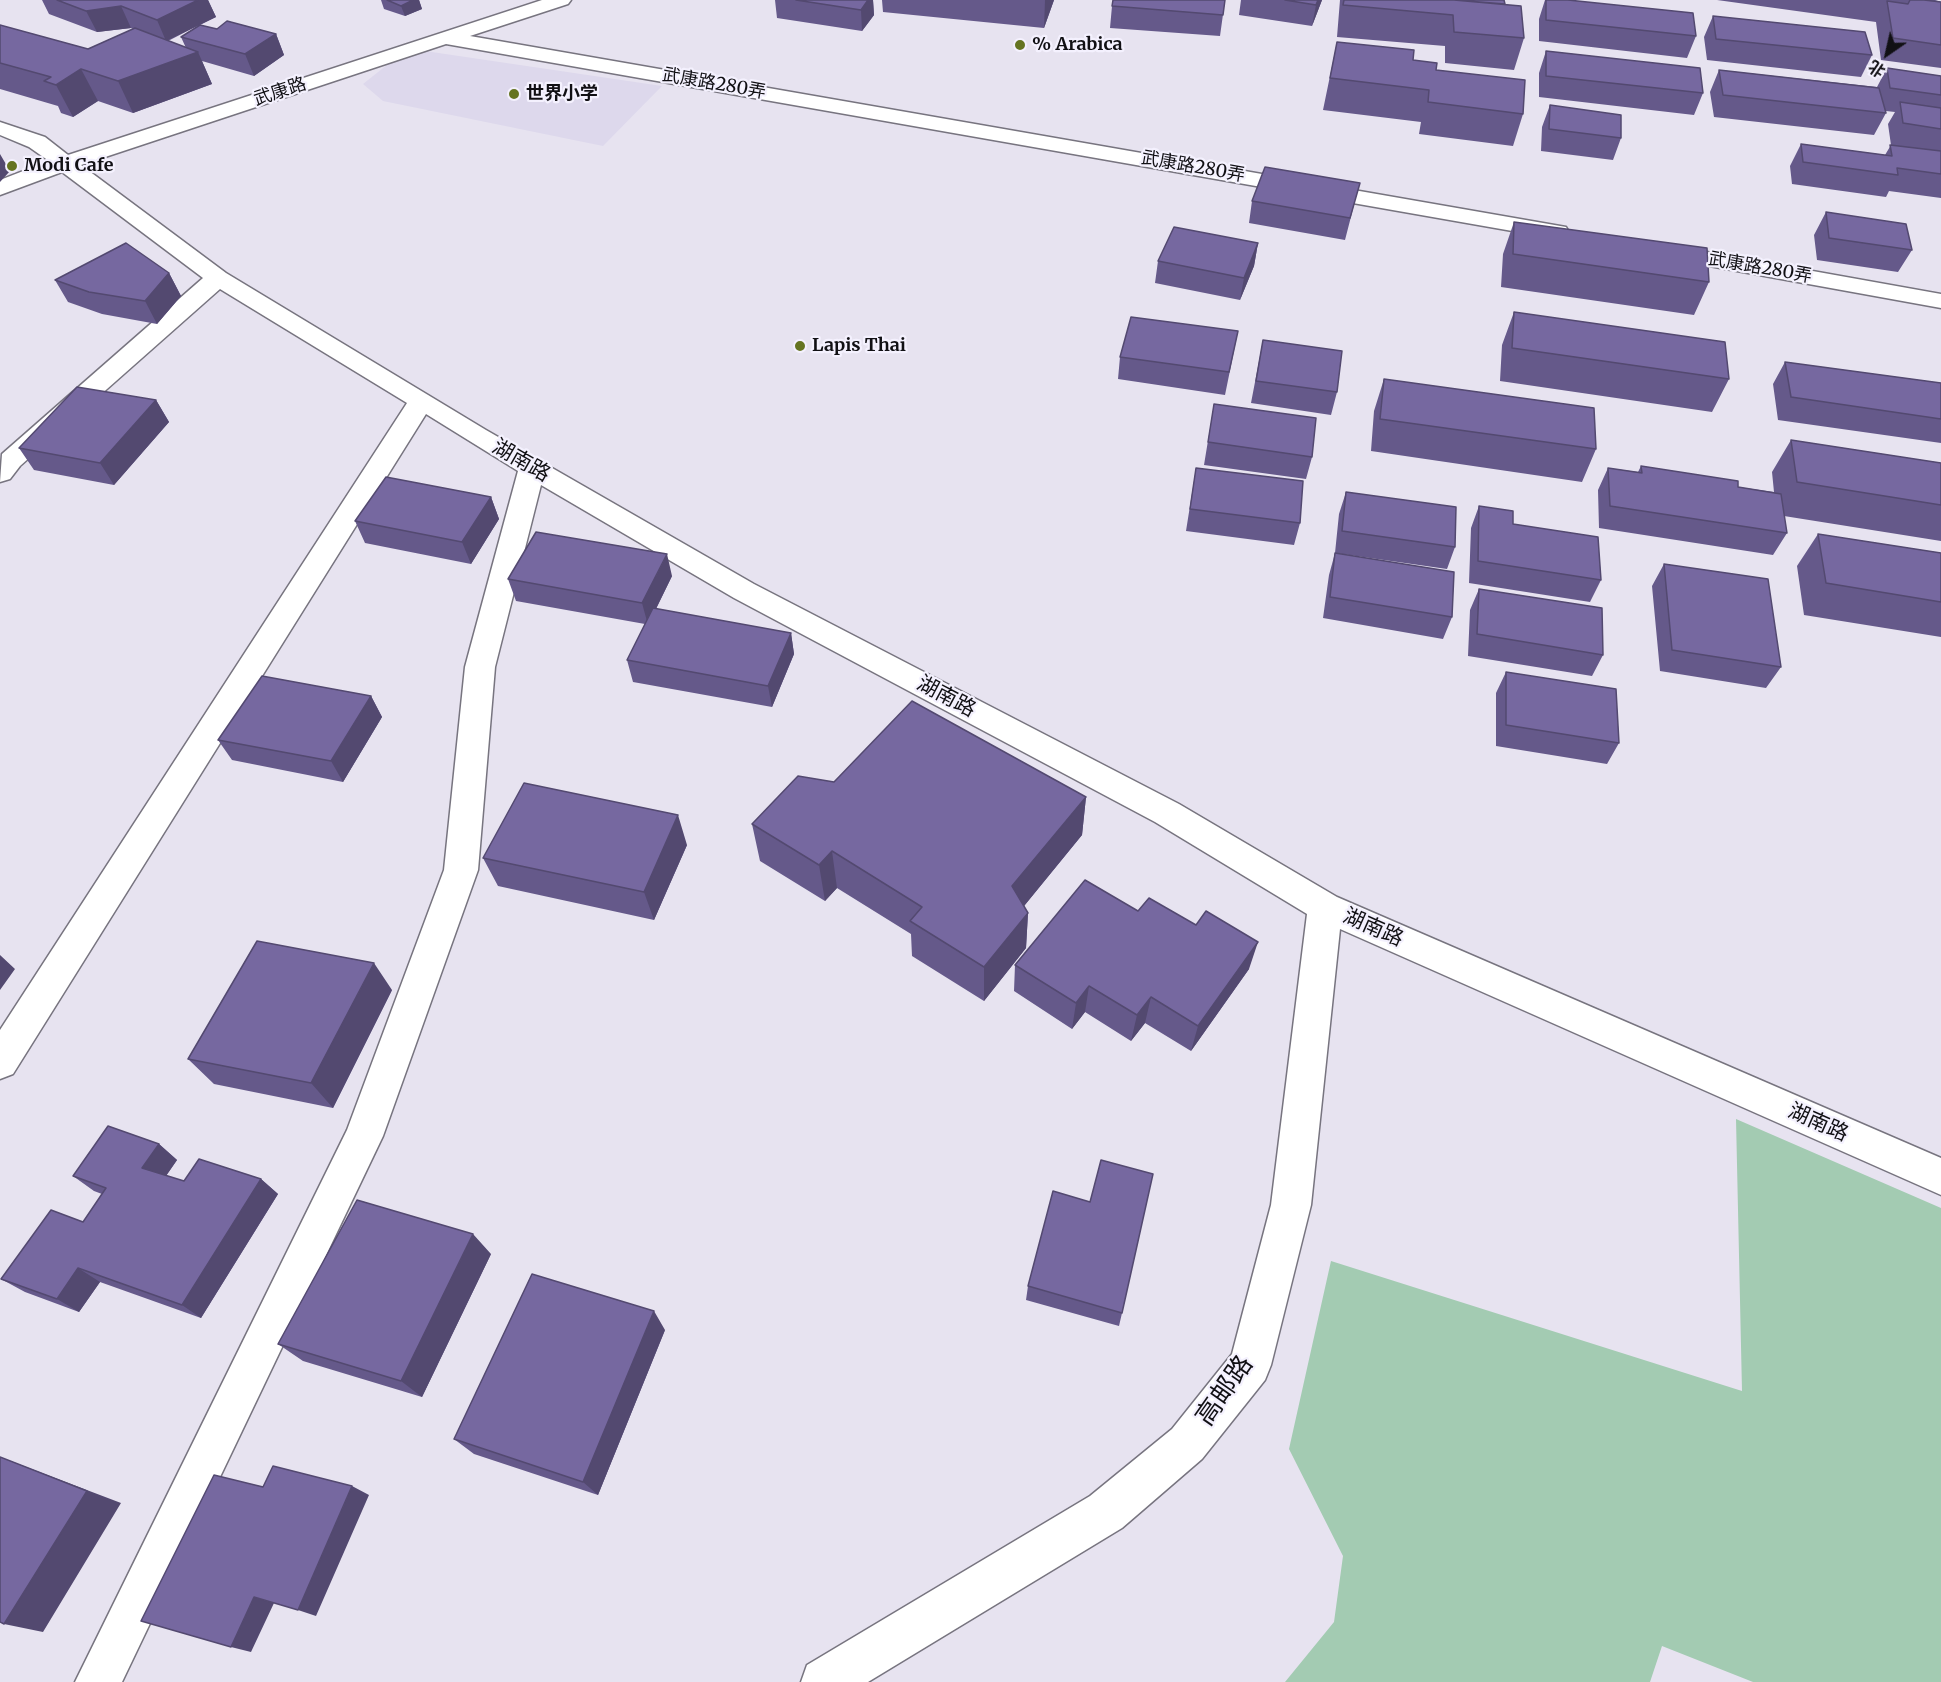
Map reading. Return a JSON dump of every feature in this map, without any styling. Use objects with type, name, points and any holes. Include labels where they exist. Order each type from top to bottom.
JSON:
[{"type":"street","name":"武康路","points":[[0,188],[65,163],[561,0]]},
{"type":"street","name":"武康路280弄","points":[[445,38],[1575,235]]},
{"type":"street","name":"湖南路","points":[[0,128],[37,142],[218,278],[532,468],[744,591],[1167,813],[1325,907],[1941,1177]]},
{"type":"street","name":"武康路280弄","points":[[1646,248],[1941,301]]},
{"type":"street","points":[[0,473],[11,460],[218,278]]},
{"type":"street","points":[[0,1062],[422,400]]},
{"type":"street","points":[[98,1682],[364,1136],[461,870],[480,667],[532,468]]},
{"type":"street","name":"高邮路","points":[[824,1682],[1106,1512],[1187,1444],[1250,1365],[1291,1205],[1325,907]]},
{"type":"shaded area","name":"世界小学","points":[[425,51],[662,86],[603,146],[383,101],[363,84],[397,57]]},
{"type":"green space","points":[[1736,1119],[1941,1208],[1941,1682],[1753,1682],[1662,1646],[1650,1682],[1285,1682],[1334,1622],[1343,1556],[1289,1449],[1331,1261],[1742,1391]]},
{"type":"building","points":[[57,0],[198,0],[157,20],[121,6],[86,11]]},
{"type":"building","points":[[387,0],[413,0],[401,6]]},
{"type":"building","points":[[796,0],[868,0],[861,10]]},
{"type":"building","points":[[1113,0],[1225,0],[1223,15],[1112,6]]},
{"type":"building","points":[[1285,0],[1318,0],[1316,5]]},
{"type":"building","points":[[1344,0],[1454,0],[1521,6],[1524,38],[1454,32],[1453,15],[1343,5]]},
{"type":"building","points":[[1454,0],[1504,0],[1505,4]]},
{"type":"building","points":[[1546,0],[1568,0],[1693,13],[1696,36],[1546,20]]},
{"type":"building","points":[[1910,0],[1941,2],[1941,45],[1893,38],[1887,1],[1908,4]]},
{"type":"building","points":[[1713,16],[1865,32],[1872,55],[1716,39]]},
{"type":"building","points":[[227,21],[276,34],[245,54],[181,37],[200,25],[217,29]]},
{"type":"building","points":[[0,25],[88,49],[135,28],[198,52],[118,81],[81,69],[56,85],[44,81],[51,77],[0,63]]},
{"type":"building","points":[[1337,42],[1414,50],[1413,60],[1437,63],[1436,70],[1525,80],[1523,114],[1428,102],[1429,90],[1330,78]]},
{"type":"building","points":[[1546,51],[1700,68],[1703,93],[1546,76]]},
{"type":"building","points":[[1887,68],[1941,76],[1941,95],[1890,88]]},
{"type":"building","points":[[1719,70],[1879,88],[1886,113],[1723,95]]},
{"type":"building","points":[[1900,102],[1941,108],[1941,129],[1903,123]]},
{"type":"building","points":[[1550,105],[1621,115],[1621,138],[1549,129]]},
{"type":"building","points":[[1801,144],[1892,156],[1890,145],[1941,151],[1941,174],[1897,168],[1898,175],[1803,162]]},
{"type":"building","points":[[1265,167],[1360,183],[1350,218],[1252,201]]},
{"type":"building","points":[[1826,212],[1906,224],[1912,250],[1829,238]]},
{"type":"building","points":[[1514,222],[1707,248],[1709,282],[1513,254]]},
{"type":"building","points":[[1174,227],[1258,243],[1244,278],[1158,261]]},
{"type":"building","points":[[126,243],[169,273],[145,301],[89,292],[55,280]]},
{"type":"building","points":[[1514,312],[1725,342],[1729,379],[1512,348]]},
{"type":"building","points":[[1131,317],[1238,331],[1229,372],[1120,357]]},
{"type":"building","points":[[1263,340],[1342,351],[1337,392],[1256,381]]},
{"type":"building","points":[[1785,362],[1941,383],[1941,419],[1791,397]]},
{"type":"building","points":[[1384,379],[1594,408],[1596,449],[1380,419]]},
{"type":"building","points":[[77,387],[156,400],[100,463],[19,448]]},
{"type":"building","points":[[1214,404],[1316,418],[1312,457],[1208,442]]},
{"type":"building","points":[[1791,440],[1941,463],[1941,505],[1797,482]]},
{"type":"building","points":[[1641,466],[1738,481],[1738,487],[1781,494],[1787,533],[1610,506],[1608,468],[1642,473]]},
{"type":"building","points":[[1196,468],[1303,481],[1300,523],[1190,509]]},
{"type":"building","points":[[386,477],[491,497],[462,542],[355,521]]},
{"type":"building","points":[[1346,492],[1456,507],[1455,547],[1342,531]]},
{"type":"building","points":[[1479,506],[1513,511],[1513,524],[1598,537],[1601,580],[1478,561]]},
{"type":"building","points":[[536,532],[667,554],[642,603],[508,579]]},
{"type":"building","points":[[1818,534],[1941,553],[1941,602],[1826,583]]},
{"type":"building","points":[[1335,553],[1454,572],[1452,617],[1330,597]]},
{"type":"building","points":[[1664,564],[1768,579],[1781,667],[1672,650]]},
{"type":"building","points":[[1479,589],[1602,608],[1603,655],[1477,634]]},
{"type":"building","points":[[653,608],[791,633],[768,686],[627,660]]},
{"type":"building","points":[[1506,672],[1616,689],[1619,743],[1506,725]]},
{"type":"building","points":[[262,676],[371,696],[331,761],[218,740]]},
{"type":"building","points":[[912,701],[1086,797],[1012,886],[1028,913],[984,967],[910,921],[922,907],[832,851],[819,865],[752,824],[798,776],[834,782]]},
{"type":"building","points":[[524,783],[678,815],[644,892],[483,858]]},
{"type":"building","points":[[1085,880],[1138,911],[1149,898],[1196,925],[1206,911],[1258,942],[1198,1026],[1151,997],[1137,1015],[1089,986],[1076,1003],[1015,965]]},
{"type":"building","points":[[257,941],[374,963],[311,1083],[188,1059]]},
{"type":"building","points":[[108,1126],[159,1144],[142,1168],[184,1181],[199,1159],[261,1179],[182,1305],[78,1268],[57,1299],[1,1279],[51,1210],[83,1222],[106,1188],[73,1176]]},
{"type":"building","points":[[1101,1160],[1153,1174],[1122,1313],[1028,1286],[1053,1191],[1090,1202]]},
{"type":"building","points":[[357,1200],[473,1234],[401,1381],[278,1344]]},
{"type":"building","points":[[532,1274],[654,1311],[583,1482],[454,1439]]},
{"type":"building","points":[[0,1457],[87,1491],[4,1624],[0,1622]]},
{"type":"building","points":[[273,1466],[352,1486],[298,1610],[254,1597],[231,1647],[141,1621],[214,1475],[263,1487]]},
{"type":"place","name":"% Arabica","points":[[1020,45]]},
{"type":"place","name":"世界小学","points":[[514,94]]},
{"type":"place","name":"Modi Cafe","points":[[12,166]]},
{"type":"place","name":"Lapis Thai","points":[[800,346]]}]
